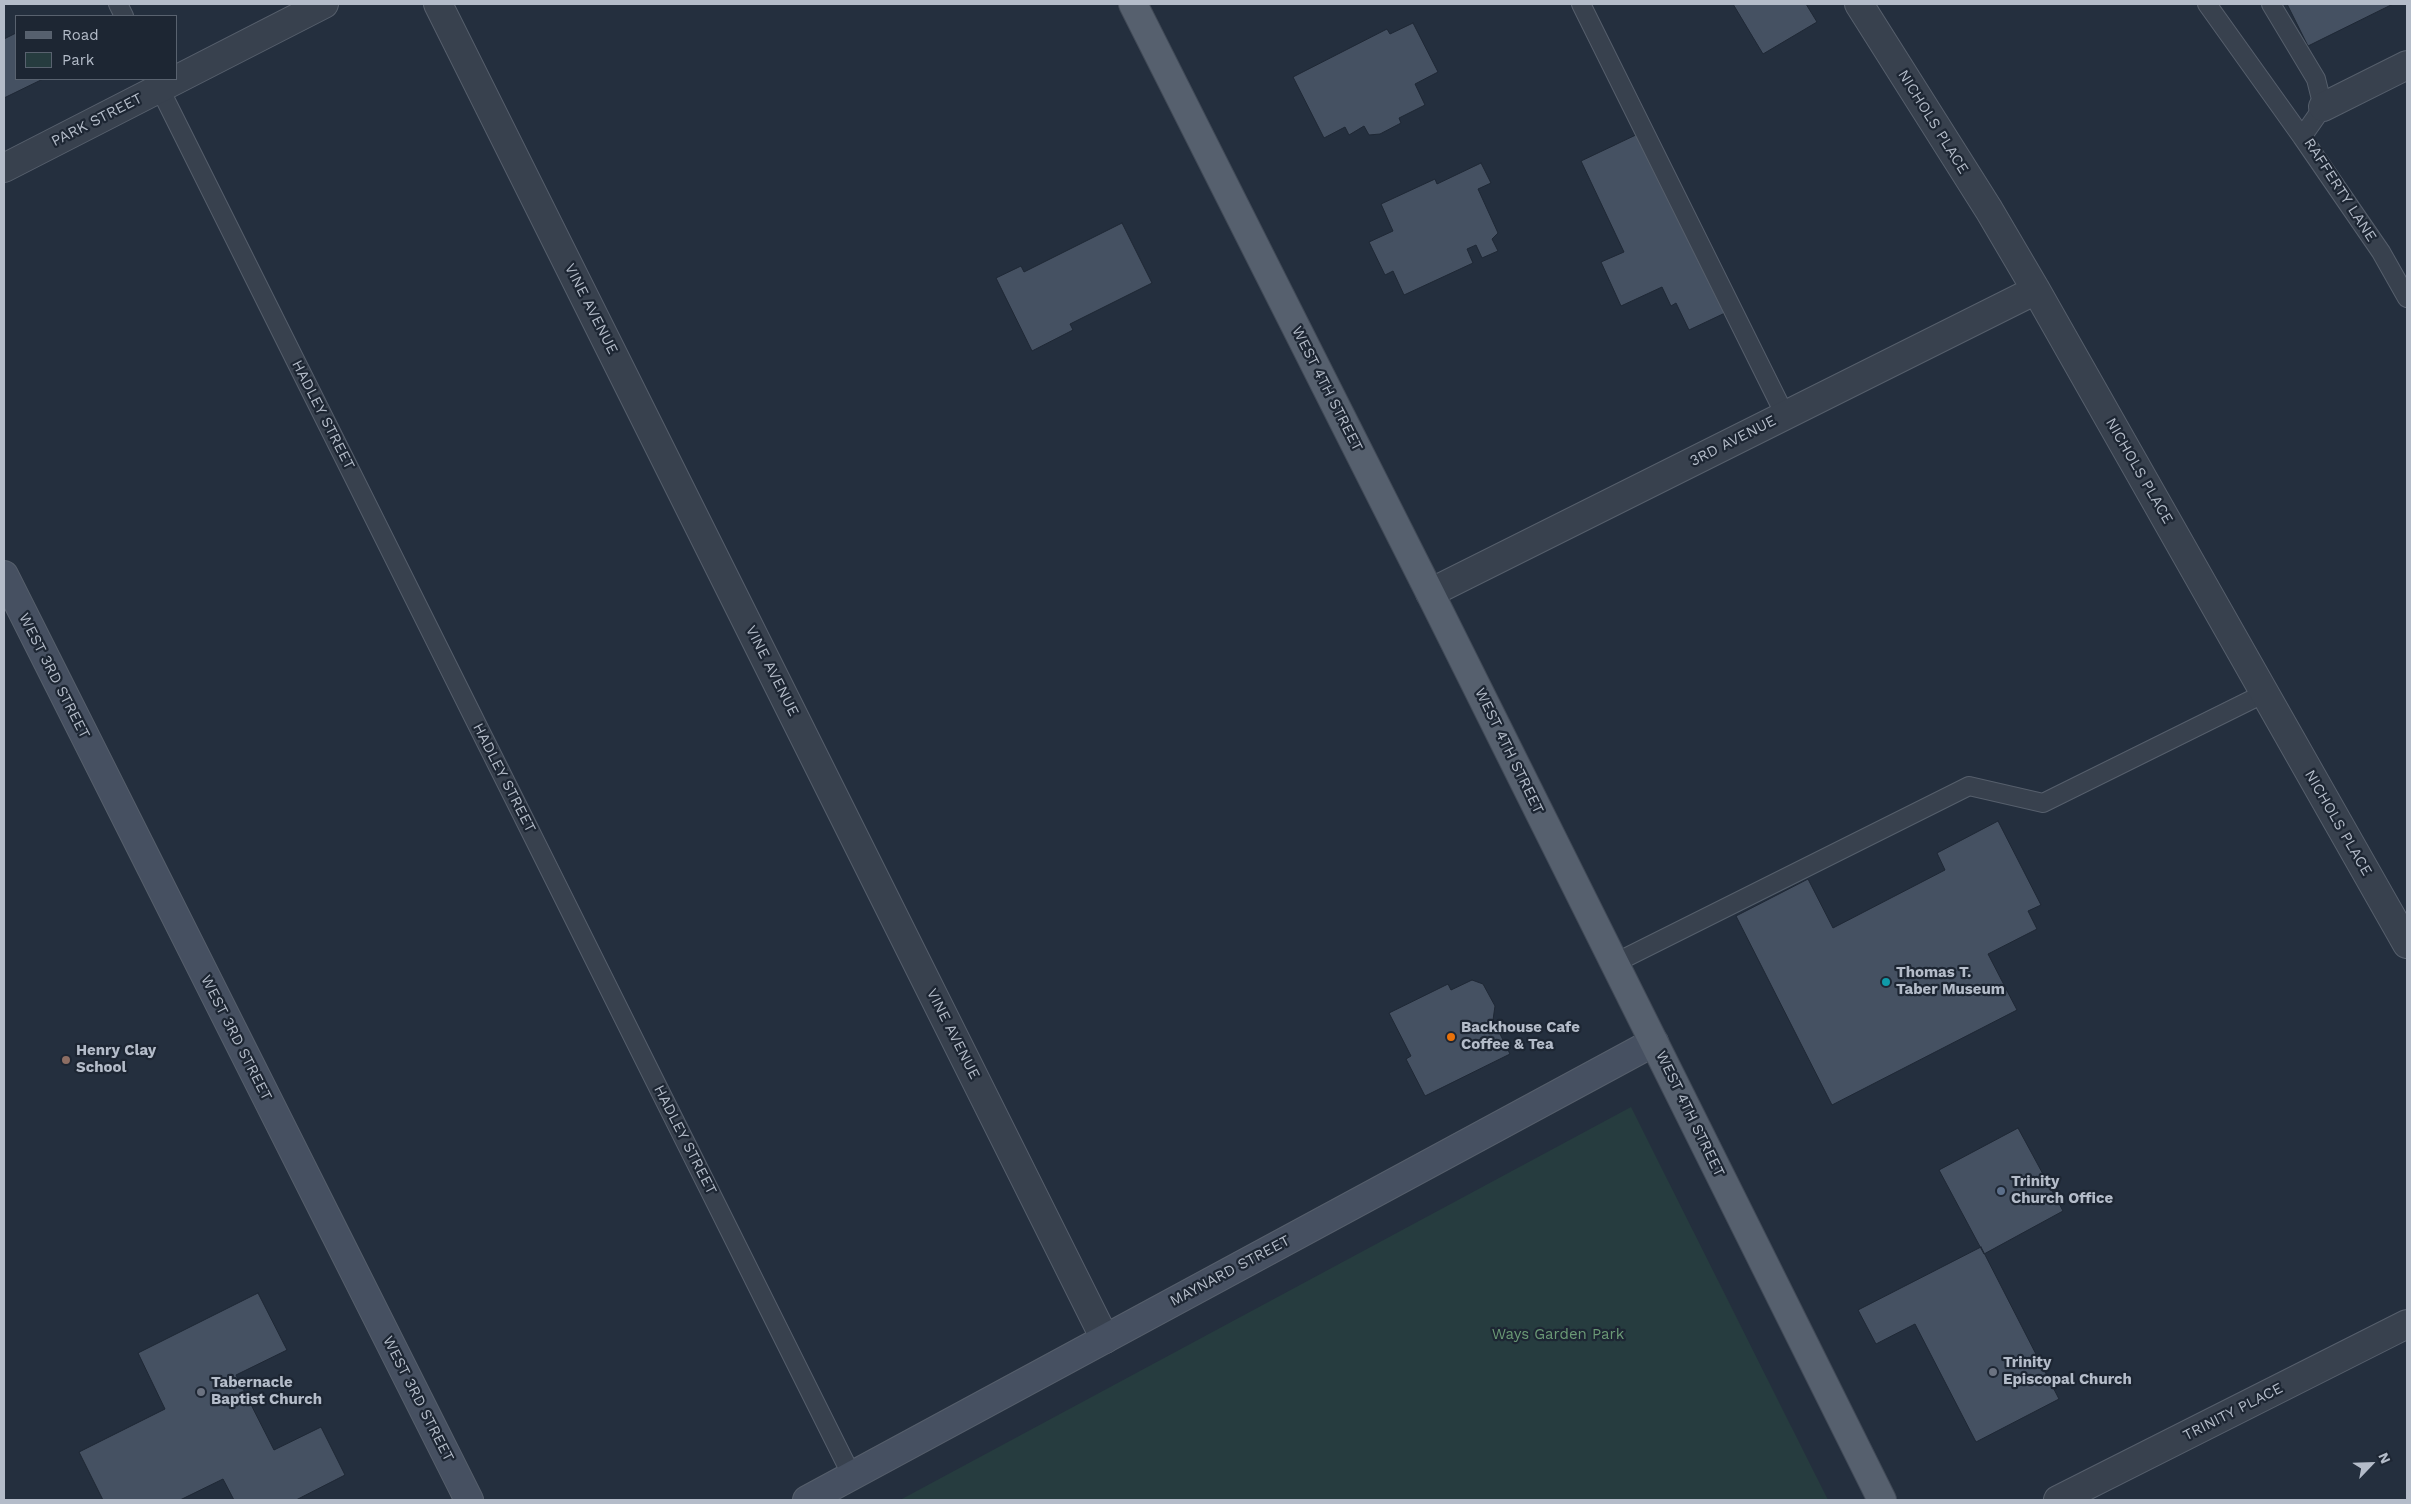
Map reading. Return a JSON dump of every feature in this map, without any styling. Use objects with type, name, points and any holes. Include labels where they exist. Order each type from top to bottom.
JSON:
[{"type":"main road","name":"WEST 4TH STREET","points":[[1133,4],[1430,593],[1882,1500]]},
{"type":"main road","name":"WEST 3RD STREET","points":[[4,575],[469,1500]]},
{"type":"main road","name":"MAYNARD STREET","points":[[807,1500],[1654,1042]]},
{"type":"street","name":"PARK STREET","points":[[178,73],[324,4]]},
{"type":"street","name":"VINE AVENUE","points":[[438,4],[1105,1339]]},
{"type":"street","name":"NICHOLS PLACE","points":[[1858,4],[1989,210],[2036,290],[2407,944]]},
{"type":"street","points":[[2323,107],[2407,65]]},
{"type":"street","name":"PARK STREET","points":[[4,168],[157,83]]},
{"type":"street","name":"3RD AVENUE","points":[[1430,593],[2036,290]]},
{"type":"street","name":"TRINITY PLACE","points":[[2058,1500],[2407,1324]]},
{"type":"lane","points":[[1581,4],[1785,415]]},
{"type":"lane","points":[[2207,4],[2302,136]]},
{"type":"lane","points":[[2271,4],[2316,78],[2323,107]]},
{"type":"lane","name":"HADLEY STREET","points":[[157,83],[852,1476]]},
{"type":"lane","name":"RAFFERTY LANE","points":[[2323,107],[2302,136],[2381,252],[2407,298]]},
{"type":"lane","points":[[1615,964],[1969,786],[2043,803],[2265,693]]},
{"type":"green space","name":"Ways Garden Park","points":[[1631,1107],[1828,1500],[900,1500]]},
{"type":"building","points":[[1733,4],[1806,4],[1817,22],[1763,54]]},
{"type":"building","points":[[2287,4],[2393,4],[2308,46]]},
{"type":"building","points":[[1413,23],[1438,72],[1415,84],[1425,105],[1399,118],[1401,123],[1380,134],[1369,135],[1364,126],[1349,135],[1345,127],[1324,138],[1293,77],[1387,29],[1390,34]]},
{"type":"building","points":[[15,34],[15,80],[41,80],[4,98],[4,39]]},
{"type":"building","points":[[1640,133],[1725,313],[1689,330],[1676,303],[1671,306],[1662,287],[1621,306],[1601,262],[1624,252],[1581,161]]},
{"type":"building","points":[[1481,163],[1491,183],[1478,189],[1498,233],[1492,239],[1498,251],[1482,258],[1476,245],[1467,249],[1473,263],[1404,295],[1393,271],[1385,275],[1369,242],[1393,231],[1381,204],[1435,179],[1437,184]]},
{"type":"building","points":[[1122,223],[1152,283],[1070,324],[1073,330],[1032,351],[996,278],[1021,266],[1024,272]]},
{"type":"building","name":"Thomas T. Taber Museum","points":[[1998,821],[2041,905],[2028,911],[2037,929],[1988,954],[2017,1010],[1832,1105],[1736,916],[1808,879],[1833,928],[1945,870],[1937,853]]},
{"type":"building","name":"Backhouse Cafe Coffee & Tea","points":[[1472,980],[1483,984],[1495,1006],[1493,1020],[1510,1054],[1425,1096],[1406,1059],[1411,1056],[1389,1013],[1448,984],[1451,990]]},
{"type":"building","name":"Trinity Church Office","points":[[2018,1128],[2063,1211],[1984,1254],[1939,1170]]},
{"type":"building","name":"Trinity Episcopal Church","points":[[1981,1247],[2059,1399],[1976,1442],[1915,1324],[1876,1344],[1858,1310]]},
{"type":"building","name":"Tabernacle Baptist Church","points":[[258,1293],[287,1350],[236,1375],[274,1450],[321,1427],[345,1475],[296,1500],[234,1500],[223,1479],[180,1500],[103,1500],[79,1452],[165,1409],[138,1353]]},
{"type":"place","name":"Thomas T. Taber Museum","points":[[1886,982]]},
{"type":"place","name":"Backhouse Cafe Coffee & Tea","points":[[1451,1037]]},
{"type":"place","name":"Henry Clay School","points":[[66,1060]]},
{"type":"place","name":"Trinity Church Office","points":[[2001,1191]]},
{"type":"place","name":"Trinity Episcopal Church","points":[[1993,1372]]},
{"type":"place","name":"Tabernacle Baptist Church","points":[[201,1392]]}]
